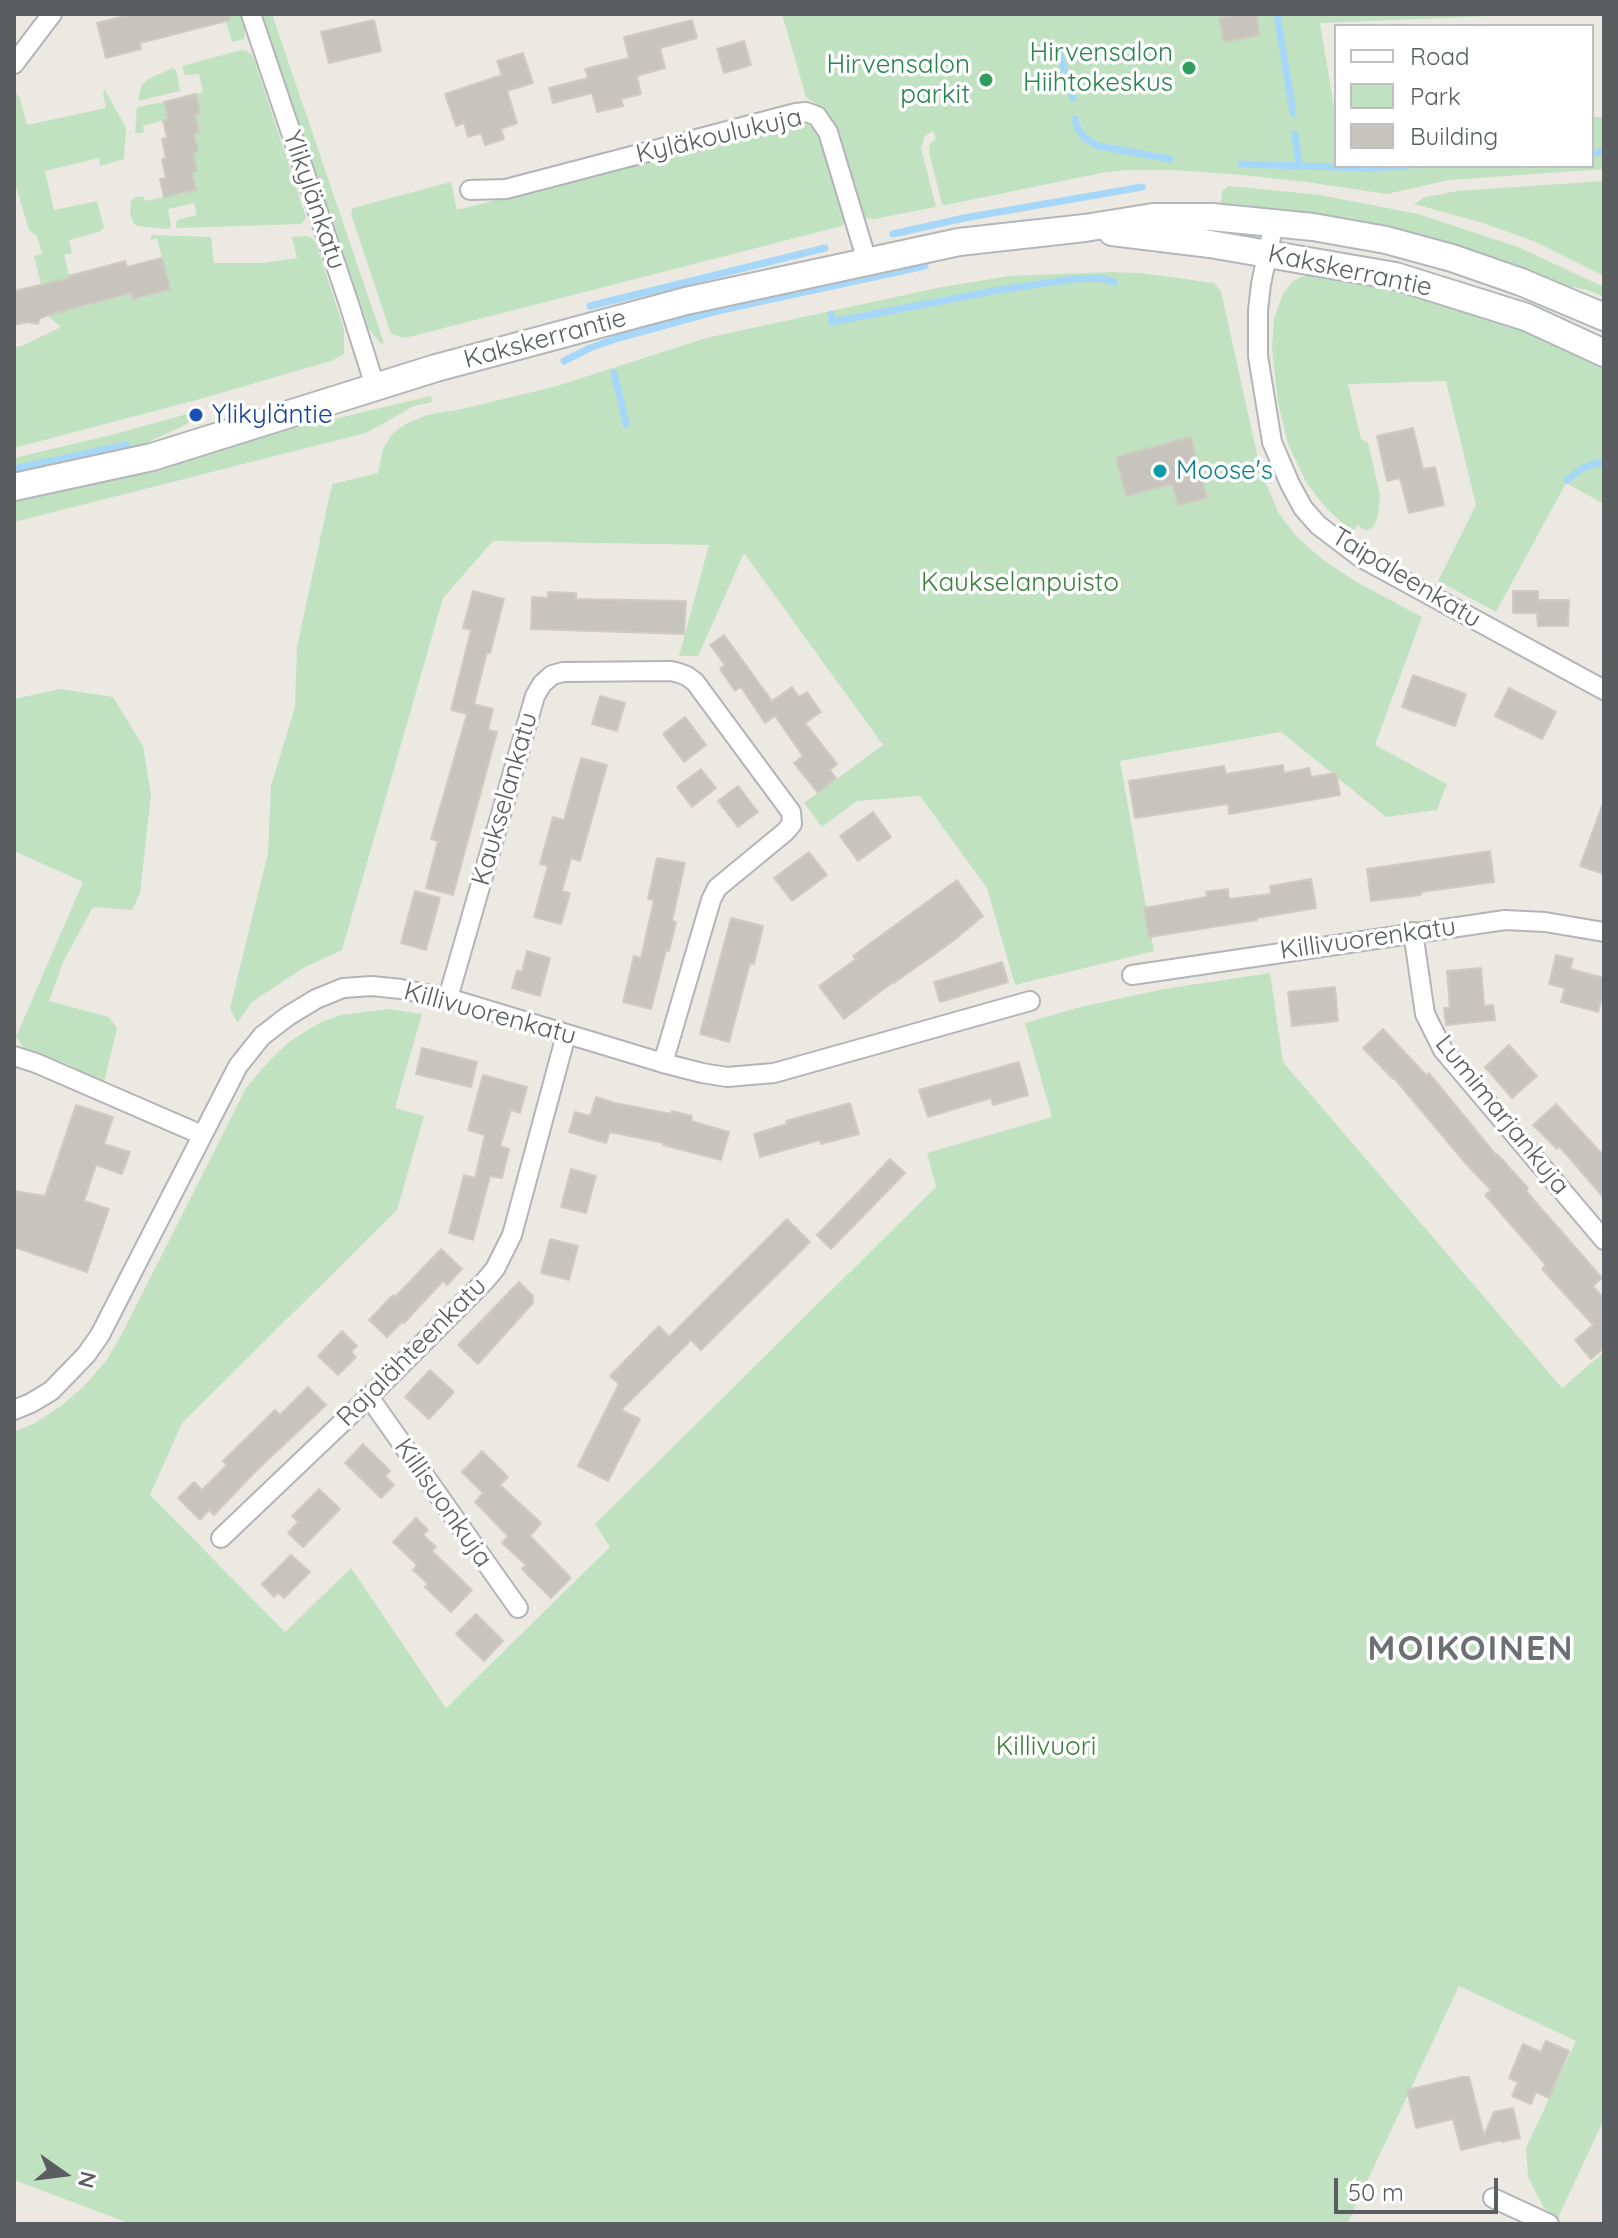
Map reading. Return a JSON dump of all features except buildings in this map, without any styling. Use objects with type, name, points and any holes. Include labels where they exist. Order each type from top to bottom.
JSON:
[{"type":"main road","name":"Kakskerrantie","points":[[14,487],[152,457],[436,368],[686,301],[959,242],[1153,217],[1212,217],[1274,223],[1386,240],[1452,258],[1521,282],[1604,317]]},
{"type":"main road","name":"Kakskerrantie","points":[[1085,228],[1395,276],[1526,317],[1604,353]]},
{"type":"street","points":[[14,64],[52,14]]},
{"type":"street","name":"Ylikylänkatu","points":[[251,14],[375,386]]},
{"type":"street","name":"Kyläkoulukuja","points":[[470,190],[506,189],[806,112],[817,116],[828,132],[867,261]]},
{"type":"street","name":"Taipaleenkatu","points":[[1274,223],[1258,310],[1258,356],[1272,442],[1303,508],[1318,525],[1360,557],[1604,690]]},
{"type":"street","name":"Kaukselankatu","points":[[448,998],[535,696],[542,684],[552,675],[563,672],[679,673],[695,682],[791,812],[792,824],[717,888],[663,1063]]},
{"type":"street","name":"Killivuorenkatu","points":[[1132,975],[1505,920],[1545,922],[1604,932]]},
{"type":"street","name":"Lumimarjankuja","points":[[1413,932],[1425,1014],[1443,1050],[1604,1240]]},
{"type":"street","name":"Killivuorenkatu","points":[[14,1410],[51,1391],[86,1355],[100,1335],[238,1066],[262,1036],[288,1016],[316,999],[343,988],[372,986],[448,998],[663,1063],[727,1077],[774,1073],[1030,1001]]},
{"type":"street","name":"Rajalähteenkatu","points":[[221,1538],[484,1282],[504,1253],[533,1163],[566,1035]]},
{"type":"street","points":[[14,1056],[202,1135]]},
{"type":"street","name":"Killisuonkuja","points":[[369,1397],[518,1608]]},
{"type":"street","points":[[1493,2198],[1549,2224]]},
{"type":"green space","points":[[224,14],[240,14],[245,30],[244,39],[232,42]]},
{"type":"green space","points":[[262,14],[272,14],[384,343],[381,344],[369,329]]},
{"type":"green space","points":[[782,14],[1540,14],[1320,23],[1334,107],[1334,168],[1594,168],[1594,117],[1604,117],[1604,169],[1449,180],[1387,194],[1243,175],[1126,170],[946,205],[942,204],[929,152],[930,144],[936,139],[933,131],[925,136],[921,148],[936,207],[874,219],[862,218],[830,119],[823,109],[806,97]]},
{"type":"green space","points":[[242,50],[253,56],[306,217],[304,221],[301,224],[176,228],[176,222],[180,219],[197,215],[194,203],[168,209],[169,229],[137,226],[130,214],[134,198],[143,196],[145,201],[195,190],[192,172],[197,171],[193,153],[197,152],[194,134],[199,132],[195,114],[200,113],[196,94],[203,92],[199,74],[185,75],[182,66]]},
{"type":"green space","points":[[173,68],[180,91],[138,101],[141,86],[148,79]]},
{"type":"green space","points":[[105,90],[126,128],[124,159],[100,166],[99,158],[45,171],[54,210],[97,201],[104,228],[69,240],[72,253],[64,255],[77,307],[131,293],[133,299],[170,289],[157,238],[150,240],[152,235],[211,237],[214,263],[263,263],[297,258],[292,237],[305,236],[316,243],[344,329],[344,354],[331,361],[200,399],[14,448],[14,347],[61,327],[49,317],[34,256],[42,254],[37,236],[29,230],[14,180],[14,91],[20,98],[27,125],[106,108]]},
{"type":"green space","points":[[164,102],[168,119],[143,126],[144,133],[135,133],[137,107]]},
{"type":"green space","points":[[803,122],[817,130],[822,138],[845,221],[842,226],[405,338],[391,334],[351,214],[353,208],[451,182],[457,210]]},
{"type":"green space","points":[[1604,181],[1604,276],[1538,243],[1483,223],[1414,204],[1425,197],[1458,191]]},
{"type":"green space","points":[[1229,186],[1320,195],[1418,214],[1518,247],[1604,287],[1604,291],[1602,296],[1221,206],[1222,191]]},
{"type":"green space","name":"Kaukselanpuisto","points":[[1111,272],[1214,283],[1221,291],[1261,472],[1279,514],[1298,538],[1322,559],[1353,580],[1422,617],[1375,745],[1447,784],[1437,810],[1386,817],[1281,732],[1120,761],[1154,951],[1015,985],[987,888],[920,796],[857,801],[822,827],[804,803],[883,745],[744,553],[698,656],[679,656],[709,545],[493,541],[443,598],[342,950],[303,968],[252,1002],[237,1023],[230,1008],[268,853],[271,786],[295,707],[297,647],[332,484],[378,473],[383,449],[392,434],[427,415],[557,386],[706,338],[942,287],[1010,276]]},
{"type":"green space","points":[[1313,272],[1461,303],[1604,362],[1604,504],[1566,483],[1496,612],[1438,581],[1476,505],[1446,381],[1348,384],[1361,439],[1368,443],[1380,495],[1378,515],[1370,529],[1365,530],[1357,525],[1353,533],[1325,507],[1306,482],[1288,444],[1278,403],[1272,347],[1274,318],[1283,294],[1293,281]]},
{"type":"green space","points":[[431,396],[432,402],[414,406],[366,433],[14,522],[14,495]]},
{"type":"green space","points":[[187,414],[189,423],[136,448],[14,475],[14,458]]},
{"type":"green space","points":[[60,689],[113,697],[143,746],[151,795],[140,893],[132,910],[93,907],[63,962],[49,1001],[109,1017],[117,1028],[104,1082],[24,1048],[16,1037],[83,882],[14,851],[14,699]]},
{"type":"green space","name":"Killivuori","points":[[1270,973],[1283,1062],[1562,1388],[1604,1352],[1604,2119],[1558,2218],[1544,2208],[1528,2177],[1526,2148],[1576,2041],[1459,1986],[1347,2224],[131,2224],[14,2180],[14,1432],[61,1406],[106,1361],[246,1088],[269,1061],[289,1042],[321,1022],[341,1015],[389,1009],[422,1014],[395,1108],[424,1116],[397,1210],[182,1423],[150,1495],[285,1632],[351,1568],[446,1708],[610,1547],[595,1524],[936,1187],[927,1153],[1052,1117],[1025,1023],[1080,1007],[1164,989]]},
{"type":"waterway","points":[[1277,14],[1293,113]]},
{"type":"waterway","points":[[1059,52],[1073,98]]},
{"type":"waterway","points":[[1075,119],[1078,130],[1098,146],[1170,159]]},
{"type":"waterway","points":[[1295,134],[1299,165]]},
{"type":"waterway","points":[[1594,153],[1604,152]]},
{"type":"waterway","points":[[1241,164],[1334,167]]},
{"type":"waterway","points":[[893,234],[964,218],[1142,187]]},
{"type":"waterway","points":[[590,306],[825,248]]},
{"type":"waterway","points":[[564,361],[615,339],[717,311],[925,266]]},
{"type":"waterway","points":[[831,314],[832,322],[1074,279],[1099,278],[1114,282]]},
{"type":"waterway","points":[[614,373],[626,424]]},
{"type":"waterway","points":[[14,469],[126,445]]},
{"type":"waterway","points":[[1567,480],[1583,468],[1604,464]]},
{"type":"place","name":"Hirvensalon Hiihtokeskus","points":[[1189,68]]},
{"type":"place","name":"Hirvensalon parkit","points":[[986,80]]},
{"type":"place","name":"Ylikyläntie","points":[[196,415]]},
{"type":"place","name":"Moose's","points":[[1160,471]]},
{"type":"district","name":"MOIKOINEN","points":[[1471,1650]]}]
